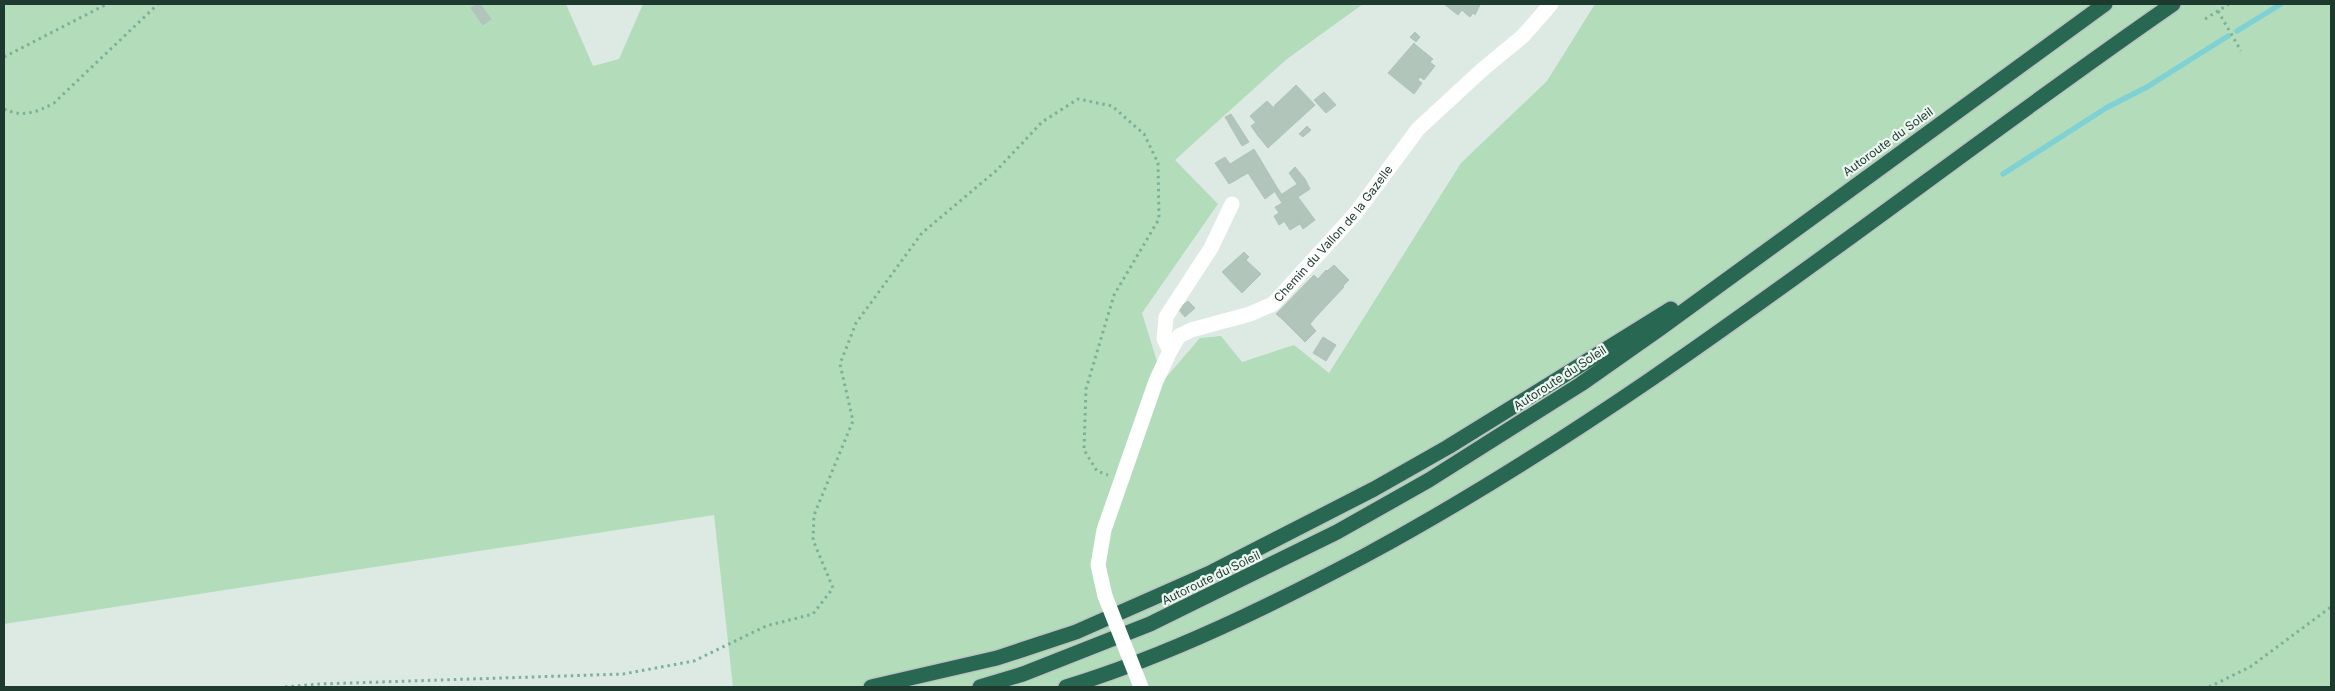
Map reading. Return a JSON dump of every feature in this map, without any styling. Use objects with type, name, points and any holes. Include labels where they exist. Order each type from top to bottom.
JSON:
[{"type":"highway","name":"Autoroute du Soleil","points":[[980,687],[1023,674],[1150,624],[1328,536],[1430,480],[1581,384],[2105,4]]},
{"type":"highway","points":[[1073,687],[1213,630],[1315,582],[1449,509],[1509,472],[1654,378],[2173,4]]},
{"type":"highway","points":[[871,687],[996,658],[1076,632],[1212,572],[1374,489],[1448,447],[1764,252]]},
{"type":"highway","points":[[1066,687],[1096,678]]},
{"type":"street","name":"Chemin du Vallon de la Gazelle","points":[[1141,687],[1104,596],[1098,564],[1100,543],[1111,506],[1122,482],[1156,381],[1179,336],[1191,330],[1250,314],[1273,304],[1355,214],[1418,129],[1483,69],[1523,36],[1551,4]]},
{"type":"street","points":[[1170,351],[1164,339],[1166,316],[1211,248],[1232,204]]},
{"type":"path","points":[[4,57],[107,4]]},
{"type":"path","points":[[4,109],[15,114],[37,112],[54,103],[158,4]]},
{"type":"path","points":[[2205,19],[2230,4]]},
{"type":"path","points":[[2218,11],[2241,51]]},
{"type":"path","points":[[285,687],[623,674],[694,661],[766,626],[813,614],[833,588],[813,540],[814,514],[853,421],[840,364],[856,323],[922,233],[997,170],[1042,122],[1078,99],[1112,106],[1144,134],[1158,164],[1160,219],[1114,295],[1086,389],[1084,450],[1097,470],[1122,482]]},
{"type":"path","points":[[2209,687],[2250,667],[2331,607]]},
{"type":"green space","points":[[4,4],[566,4],[593,66],[619,59],[643,4],[1363,4],[1287,59],[1175,160],[1218,204],[1142,313],[1163,381],[1200,338],[1221,336],[1242,362],[1294,345],[1329,373],[1461,163],[1547,81],[1595,4],[2331,4],[2331,687],[733,687],[714,515],[4,624]]},
{"type":"building","points":[[480,4],[491,19],[483,25],[471,8]]},
{"type":"building","points":[[1444,4],[1472,4],[1465,13],[1462,10],[1458,15]]},
{"type":"building","points":[[1472,4],[1480,5],[1475,15],[1473,13],[1470,17],[1465,13]]},
{"type":"building","points":[[1415,32],[1420,37],[1416,42],[1410,37]]},
{"type":"building","points":[[1414,43],[1417,46],[1399,68],[1395,65]]},
{"type":"building","points":[[1417,46],[1433,59],[1430,62],[1435,66],[1424,80],[1420,77],[1418,80],[1422,83],[1414,94],[1388,73],[1395,65],[1399,68]]},
{"type":"building","points":[[1296,85],[1315,105],[1292,126],[1278,114],[1274,106]]},
{"type":"building","points":[[1324,92],[1336,105],[1326,113],[1314,100]]},
{"type":"building","points":[[1267,101],[1292,126],[1268,148],[1258,136],[1263,131],[1250,116]]},
{"type":"building","points":[[1231,114],[1249,142],[1242,146],[1225,117]]},
{"type":"building","points":[[1255,123],[1263,131],[1258,136],[1251,126]]},
{"type":"building","points":[[1307,126],[1311,130],[1303,137],[1299,134]]},
{"type":"building","points":[[1254,149],[1278,189],[1265,199],[1248,173],[1229,184],[1215,163],[1225,157],[1230,164]]},
{"type":"building","points":[[1295,167],[1305,179],[1297,184],[1289,173]]},
{"type":"building","points":[[1305,179],[1310,189],[1298,197],[1315,220],[1303,229],[1282,194]]},
{"type":"building","points":[[1278,189],[1286,201],[1282,203],[1275,192]]},
{"type":"building","points":[[1286,201],[1300,224],[1290,230],[1275,207]]},
{"type":"building","points":[[1279,213],[1285,221],[1279,225],[1274,216]]},
{"type":"building","points":[[1244,252],[1249,257],[1246,260],[1261,274],[1242,293],[1222,272]]},
{"type":"building","points":[[1334,265],[1349,280],[1343,286],[1327,271]]},
{"type":"building","points":[[1326,270],[1344,287],[1328,304],[1323,298],[1327,292],[1318,283],[1320,281],[1318,279]]},
{"type":"building","points":[[1314,275],[1320,281],[1282,319],[1276,314]]},
{"type":"building","points":[[1318,283],[1327,292],[1323,298],[1328,304],[1315,318],[1298,302]]},
{"type":"building","points":[[1188,301],[1195,308],[1185,317],[1178,309]]},
{"type":"building","points":[[1298,302],[1315,318],[1310,324],[1316,331],[1305,342],[1282,319]]},
{"type":"building","points":[[1323,337],[1336,345],[1326,361],[1313,353]]},
{"type":"waterway","points":[[2237,31],[2281,4]]},
{"type":"waterway","points":[[2003,174],[2106,108],[2147,87],[2228,36]]}]
